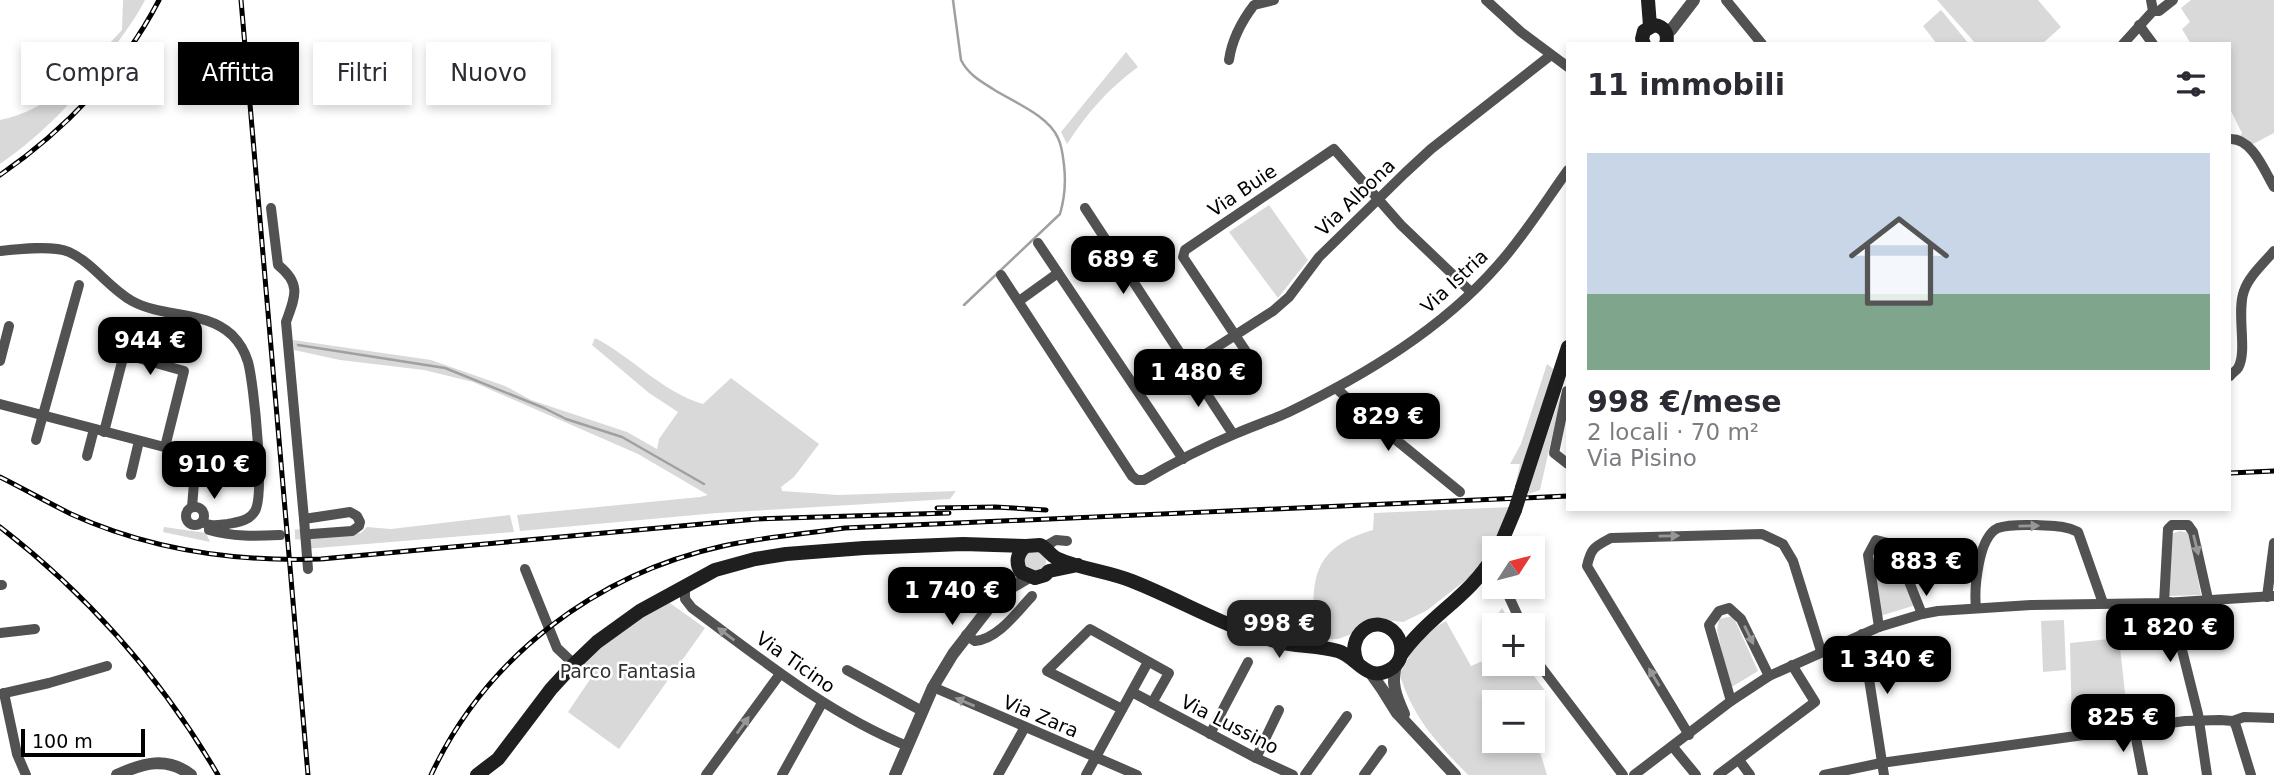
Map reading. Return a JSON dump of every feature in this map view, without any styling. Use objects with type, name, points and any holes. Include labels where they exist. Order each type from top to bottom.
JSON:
[{"type":"main road","points":[[1644,42],[1643,35],[1650,26],[1648,3]]},
{"type":"main road","points":[[1650,26],[1661,27],[1666,38]]},
{"type":"main road","points":[[1504,536],[1566,353]]},
{"type":"main road","points":[[477,775],[503,752],[574,664],[624,622],[715,570],[755,559],[864,548],[1035,544],[1078,565],[1132,581],[1249,632],[1296,646],[1339,651],[1364,668],[1385,673],[1399,659],[1414,637],[1462,596],[1482,573]]},
{"type":"main road","points":[[993,545],[1010,553],[1022,569],[1040,577],[1049,570],[1078,565]]},
{"type":"main road","points":[[1022,569],[1018,555],[1026,546]]},
{"type":"main road","points":[[1047,551],[1051,566],[1049,570]]},
{"type":"main road","points":[[1317,647],[1342,642],[1375,625],[1405,628],[1438,614]]},
{"type":"main road","points":[[1388,628],[1399,639],[1399,659]]},
{"type":"main road","points":[[1357,635],[1353,649],[1364,668]]},
{"type":"street","points":[[1229,60],[1232,44],[1254,5],[1275,0]]},
{"type":"street","points":[[1486,0],[1521,32],[1566,66]]},
{"type":"street","points":[[1666,38],[1694,0]]},
{"type":"street","points":[[1726,0],[1760,42]]},
{"type":"street","points":[[2151,0],[2153,11]]},
{"type":"street","points":[[2125,42],[2153,11],[2159,11],[2173,0]]},
{"type":"street","points":[[2139,25],[2152,42]]},
{"type":"street","name":"Via Albona","points":[[1187,366],[1273,312],[1289,297],[1318,257],[1431,149],[1551,55]]},
{"type":"street","points":[[2231,139],[2239,138],[2247,144],[2274,187]]},
{"type":"street","name":"Via Buie","points":[[1249,356],[1183,257],[1185,250],[1334,149],[1378,198]]},
{"type":"street","name":"Via Istria","points":[[1019,301],[1132,476],[1137,480],[1144,480],[1233,434],[1286,413],[1336,388],[1418,337],[1446,316],[1506,256],[1566,173]]},
{"type":"street","points":[[1378,198],[1401,225],[1471,292]]},
{"type":"street","points":[[271,208],[278,265],[286,271],[294,284],[296,296],[286,322],[308,569]]},
{"type":"street","points":[[1085,208],[1233,434]]},
{"type":"street","points":[[1038,243],[1183,459]]},
{"type":"street","points":[[0,251],[66,251],[79,258],[129,300],[161,313],[203,319],[232,335],[248,360],[251,380],[259,499],[254,514],[248,519],[196,526],[187,522],[186,513],[192,507],[192,486],[196,470],[196,459],[191,454],[0,404]]},
{"type":"street","points":[[2231,375],[2238,368],[2241,358],[2241,305],[2244,289],[2274,251]]},
{"type":"street","points":[[1001,275],[1019,301],[1058,273]]},
{"type":"street","points":[[36,440],[79,285]]},
{"type":"street","points":[[0,361],[9,326]]},
{"type":"street","points":[[87,456],[99,430],[124,354],[184,371],[165,447]]},
{"type":"street","points":[[1336,388],[1460,492]]},
{"type":"street","points":[[1566,396],[1554,453],[1566,462]]},
{"type":"street","points":[[131,475],[139,441]]},
{"type":"street","points":[[192,507],[202,510],[207,526]]},
{"type":"street","points":[[304,519],[350,512],[359,519],[359,526],[352,531],[311,534]]},
{"type":"street","points":[[1976,608],[1975,591],[1985,541],[1997,528],[2023,525],[2067,527],[2078,532],[2103,603]]},
{"type":"street","points":[[2207,775],[2199,720],[2167,603],[2168,529],[2172,525],[2188,526],[2193,532],[2208,599]]},
{"type":"street","points":[[207,526],[243,537],[280,536]]},
{"type":"street","points":[[1689,735],[1587,566],[1590,551],[1597,545],[1611,538],[1762,534],[1783,544],[1793,561],[1821,651]]},
{"type":"street","points":[[1047,551],[1056,540],[1067,541]]},
{"type":"street","points":[[1879,627],[1868,555],[1876,540],[1892,544],[1922,614]]},
{"type":"street","points":[[1634,775],[1731,701],[1769,676],[1879,627],[1922,614],[1976,608],[2167,603],[2270,596],[2274,543]]},
{"type":"street","points":[[524,569],[557,648],[574,664]]},
{"type":"street","points":[[895,775],[933,687],[966,635],[1022,569]]},
{"type":"street","name":"Via Ticino","points":[[685,586],[685,599],[692,608],[780,674],[822,703],[907,746]]},
{"type":"street","points":[[966,635],[975,641],[984,640],[1008,621],[1032,596]]},
{"type":"street","points":[[1731,701],[1709,625],[1719,611],[1729,608],[1741,619],[1769,676]]},
{"type":"street","points":[[0,633],[35,629]]},
{"type":"street","points":[[1086,775],[1148,662],[1090,629],[1047,671],[1122,709]]},
{"type":"street","points":[[1862,634],[1884,775]]},
{"type":"street","points":[[1399,659],[1393,674],[1394,690],[1421,741]]},
{"type":"street","name":"Via Lussino","points":[[1148,662],[1169,673],[1152,703]]},
{"type":"street","points":[[1210,734],[1248,662]]},
{"type":"street","points":[[1718,775],[1815,702],[1792,664]]},
{"type":"street","points":[[26,775],[17,754],[2,693],[69,678],[107,666]]},
{"type":"street","points":[[1364,668],[1382,688],[1396,713],[1455,775]]},
{"type":"street","points":[[847,670],[922,711]]},
{"type":"street","points":[[1545,672],[1623,775]]},
{"type":"street","points":[[706,775],[780,674]]},
{"type":"street","name":"Via Zara","points":[[933,687],[1137,775]]},
{"type":"street","name":"Via Lussino","points":[[1132,692],[1293,775]]},
{"type":"street","points":[[782,775],[822,703]]},
{"type":"street","points":[[1256,758],[1279,710]]},
{"type":"street","points":[[1305,775],[1347,716]]},
{"type":"street","points":[[1824,775],[1881,763],[2134,728],[2199,720],[2274,718]]},
{"type":"street","points":[[2232,721],[2236,726],[2251,775]]},
{"type":"street","points":[[998,775],[1024,727]]},
{"type":"street","points":[[2134,728],[2143,775]]},
{"type":"street","points":[[1673,747],[1696,775]]},
{"type":"street","points":[[1364,775],[1382,750]]},
{"type":"street","points":[[1739,760],[1750,775]]},
{"type":"street","points":[[117,775],[154,762],[176,766],[191,775]]},
{"type":"green space","points":[[123,0],[145,0],[118,42],[111,42],[122,30]]},
{"type":"green space","points":[[1937,0],[2038,0],[2061,27],[2044,42],[1974,42]]},
{"type":"green space","points":[[2191,0],[2274,0],[2274,133],[2253,144],[2247,144],[2239,138],[2242,133],[2231,111],[2231,42],[2190,42],[2182,29],[2190,22],[2181,8]]},
{"type":"green space","points":[[1941,10],[1967,42],[1935,42],[1923,26]]},
{"type":"green space","points":[[1126,52],[1138,67],[1099,102],[1067,144],[1061,132]]},
{"type":"green space","points":[[67,105],[47,126],[0,164],[0,120],[36,107]]},
{"type":"green space","points":[[1269,205],[1308,260],[1278,298],[1229,232]]},
{"type":"green space","points":[[595,338],[674,391],[703,404],[731,378],[819,444],[794,477],[781,487],[782,491],[838,495],[956,491],[950,499],[717,513],[520,531],[517,515],[708,495],[638,454],[473,382],[424,370],[340,360],[294,350],[293,340],[431,360],[505,386],[531,400],[627,432],[657,449],[659,439],[678,412],[649,393],[592,345]]},
{"type":"green space","points":[[1547,364],[1556,371],[1513,496],[1520,464],[1510,464],[1521,444]]},
{"type":"green space","points":[[1563,388],[1540,490],[1528,494],[1531,482]]},
{"type":"green space","points":[[1511,507],[1497,536],[1482,536],[1482,562],[1475,573],[1426,611],[1403,622],[1375,619],[1354,633],[1338,639],[1315,639],[1314,600],[1319,569],[1337,546],[1352,537],[1373,530],[1374,513]]},
{"type":"green space","points":[[510,515],[514,532],[305,549],[305,537],[361,533],[367,527],[391,529]]},
{"type":"green space","points":[[164,527],[206,533],[210,542],[163,532]]},
{"type":"green space","points":[[2180,531],[2189,533],[2201,595],[2169,596],[2171,534]]},
{"type":"green space","points":[[1879,547],[1887,549],[1916,605],[1880,616],[1873,559]]},
{"type":"green space","points":[[1035,550],[1043,553],[1046,561],[1043,569],[1035,572],[1027,569],[1024,561],[1027,553]]},
{"type":"green space","name":"Parco Fantasia","points":[[667,601],[705,628],[619,749],[568,712],[591,678],[576,667],[600,645]]},
{"type":"green space","points":[[1733,616],[1758,671],[1730,688],[1717,630],[1719,619]]},
{"type":"green space","points":[[2064,620],[2066,670],[2043,672],[2041,621]]},
{"type":"green space","points":[[1446,621],[1471,666],[1482,661],[1482,676],[1534,676],[1544,690],[1482,690],[1482,753],[1540,753],[1547,775],[1468,775],[1436,740],[1411,704],[1399,673],[1414,645],[1429,630]]},
{"type":"green space","points":[[2119,638],[2128,721],[2072,731],[2070,643]]},
{"type":"waterway","points":[[953,0],[961,60],[964,65],[979,80],[1046,122],[1058,138],[1065,177],[1060,214],[964,305]]},
{"type":"waterway","points":[[298,345],[445,368],[566,419],[622,437],[704,484]]},
{"type":"tunnel","points":[[280,535],[311,534]]},
{"type":"railway","points":[[0,175],[47,139],[90,97],[128,51],[159,0]]},
{"type":"railway","points":[[241,0],[308,775]]},
{"type":"railway","points":[[2231,473],[2274,471]]},
{"type":"railway","points":[[0,477],[71,514],[131,537],[193,551],[257,558],[321,559],[757,519],[949,513]]},
{"type":"railway","points":[[431,775],[454,732],[482,693],[514,658],[550,627],[589,600],[632,577],[676,559],[723,546],[845,528],[1566,496]]},
{"type":"railway","points":[[937,508],[1046,510]]},
{"type":"railway","points":[[0,527],[63,581],[121,640],[173,705],[218,775]]}]
